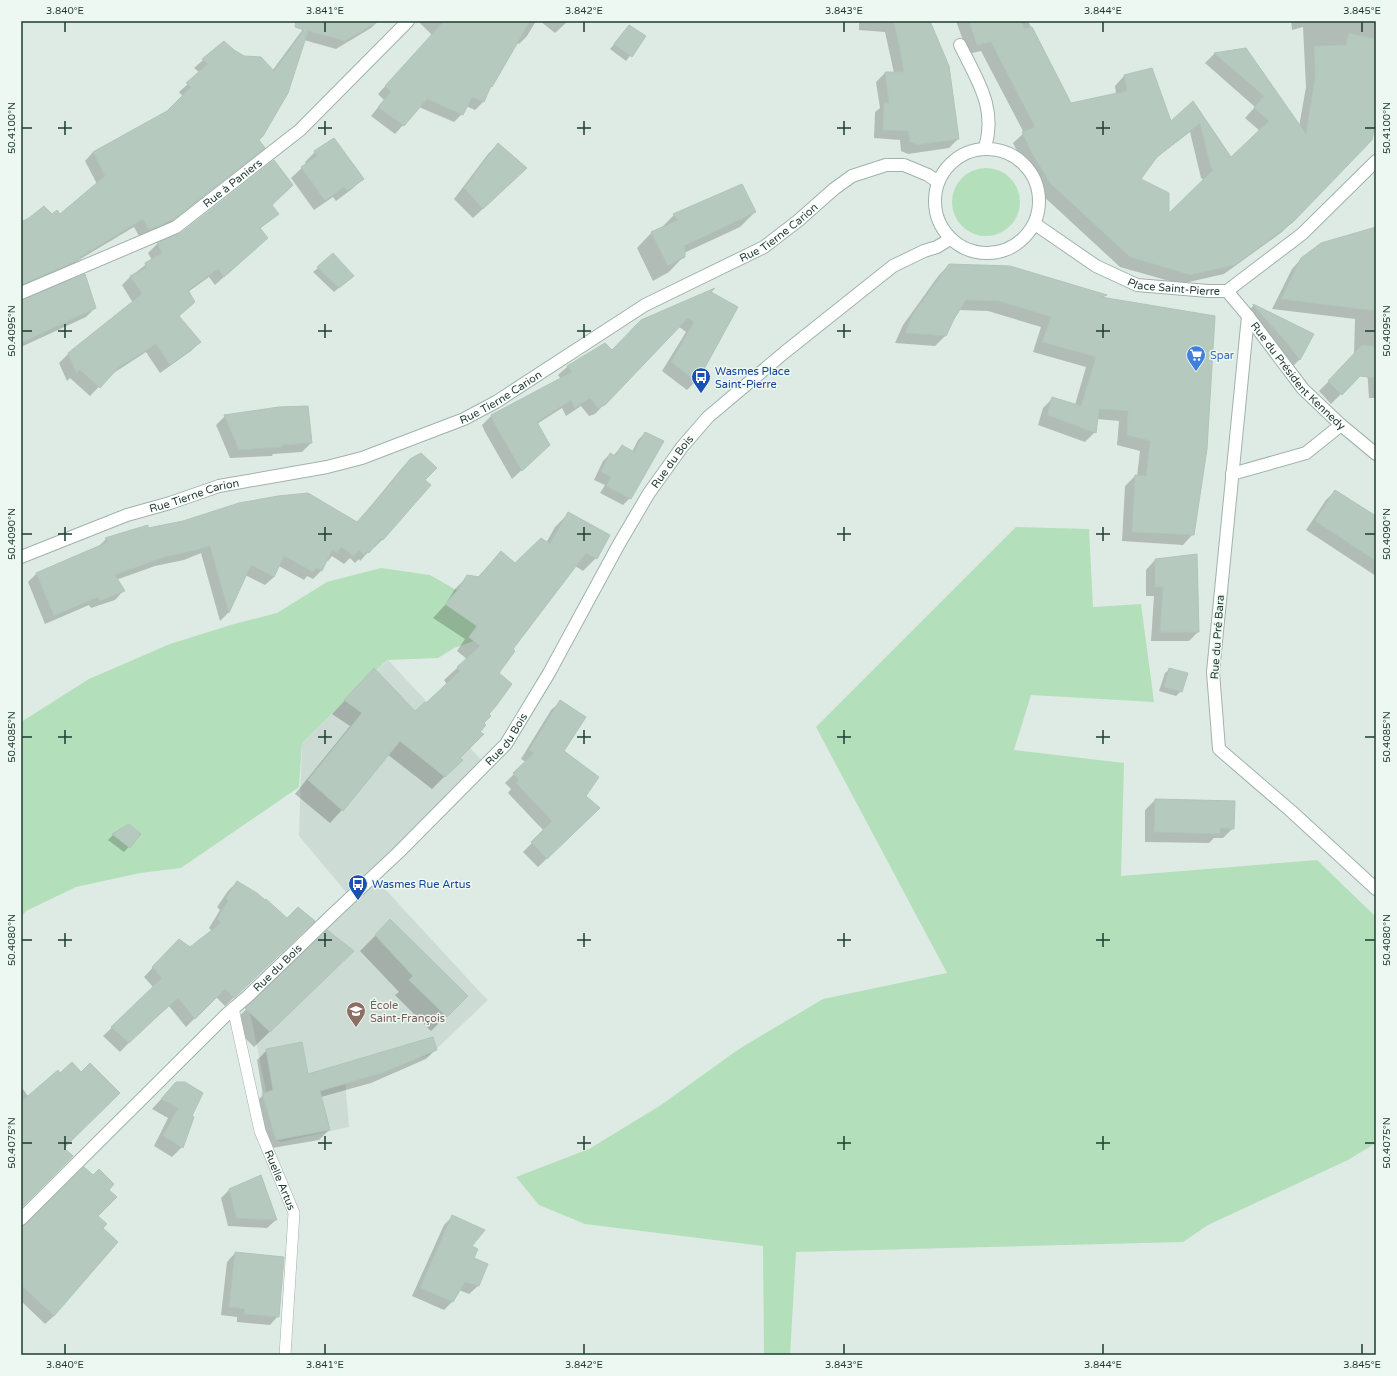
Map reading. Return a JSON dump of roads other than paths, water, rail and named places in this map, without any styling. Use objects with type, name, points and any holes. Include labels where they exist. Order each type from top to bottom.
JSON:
[{"type":"street","name":"Rue à Paniers","points":[[21,293],[176,227],[300,130],[408,21]]},
{"type":"street","points":[[960,45],[984,93],[989,124],[985,148]]},
{"type":"street","points":[[985,148],[1002,151],[1019,159],[1031,174],[1038,191],[1038,210],[1035,224],[1017,243],[997,252],[983,253],[968,250],[950,239],[939,223],[935,211],[934,198],[938,182],[944,171],[955,159],[969,152],[985,148]]},
{"type":"street","name":"Place Saint-Pierre","points":[[1035,224],[1096,266],[1137,285],[1208,291],[1227,291],[1302,234],[1376,162]]},
{"type":"street","name":"Rue Tierne Carion","points":[[21,557],[126,515],[170,503],[219,486],[327,467],[362,458],[464,419],[496,402],[645,305],[764,246],[799,220],[834,189],[852,176],[886,164],[904,165],[938,182]]},
{"type":"street","name":"Rue du Bois","points":[[21,1219],[233,1008],[247,997],[399,852],[506,744],[549,673],[619,544],[649,493],[682,447],[708,417],[893,266],[924,251],[937,247],[950,239]]},
{"type":"street","name":"Rue du Président Kennedy","points":[[1227,291],[1248,316],[1303,389],[1341,425],[1376,454]]},
{"type":"street","name":"Rue du Pré Bara","points":[[1248,316],[1212,672],[1219,749],[1291,811],[1376,889]]},
{"type":"street","points":[[1232,474],[1306,453],[1341,425]]},
{"type":"lane","name":"Ruelle Artus","points":[[233,1008],[260,1131],[294,1213],[285,1355]]},
{"type":"place","name":"Spar","points":[[1196,372]]},
{"type":"place","name":"Wasmes Place Saint-Pierre","points":[[701,394]]},
{"type":"place","name":"Wasmes Rue Artus","points":[[358,901]]},
{"type":"place","name":"École Saint-François","points":[[356,1028]]}]
